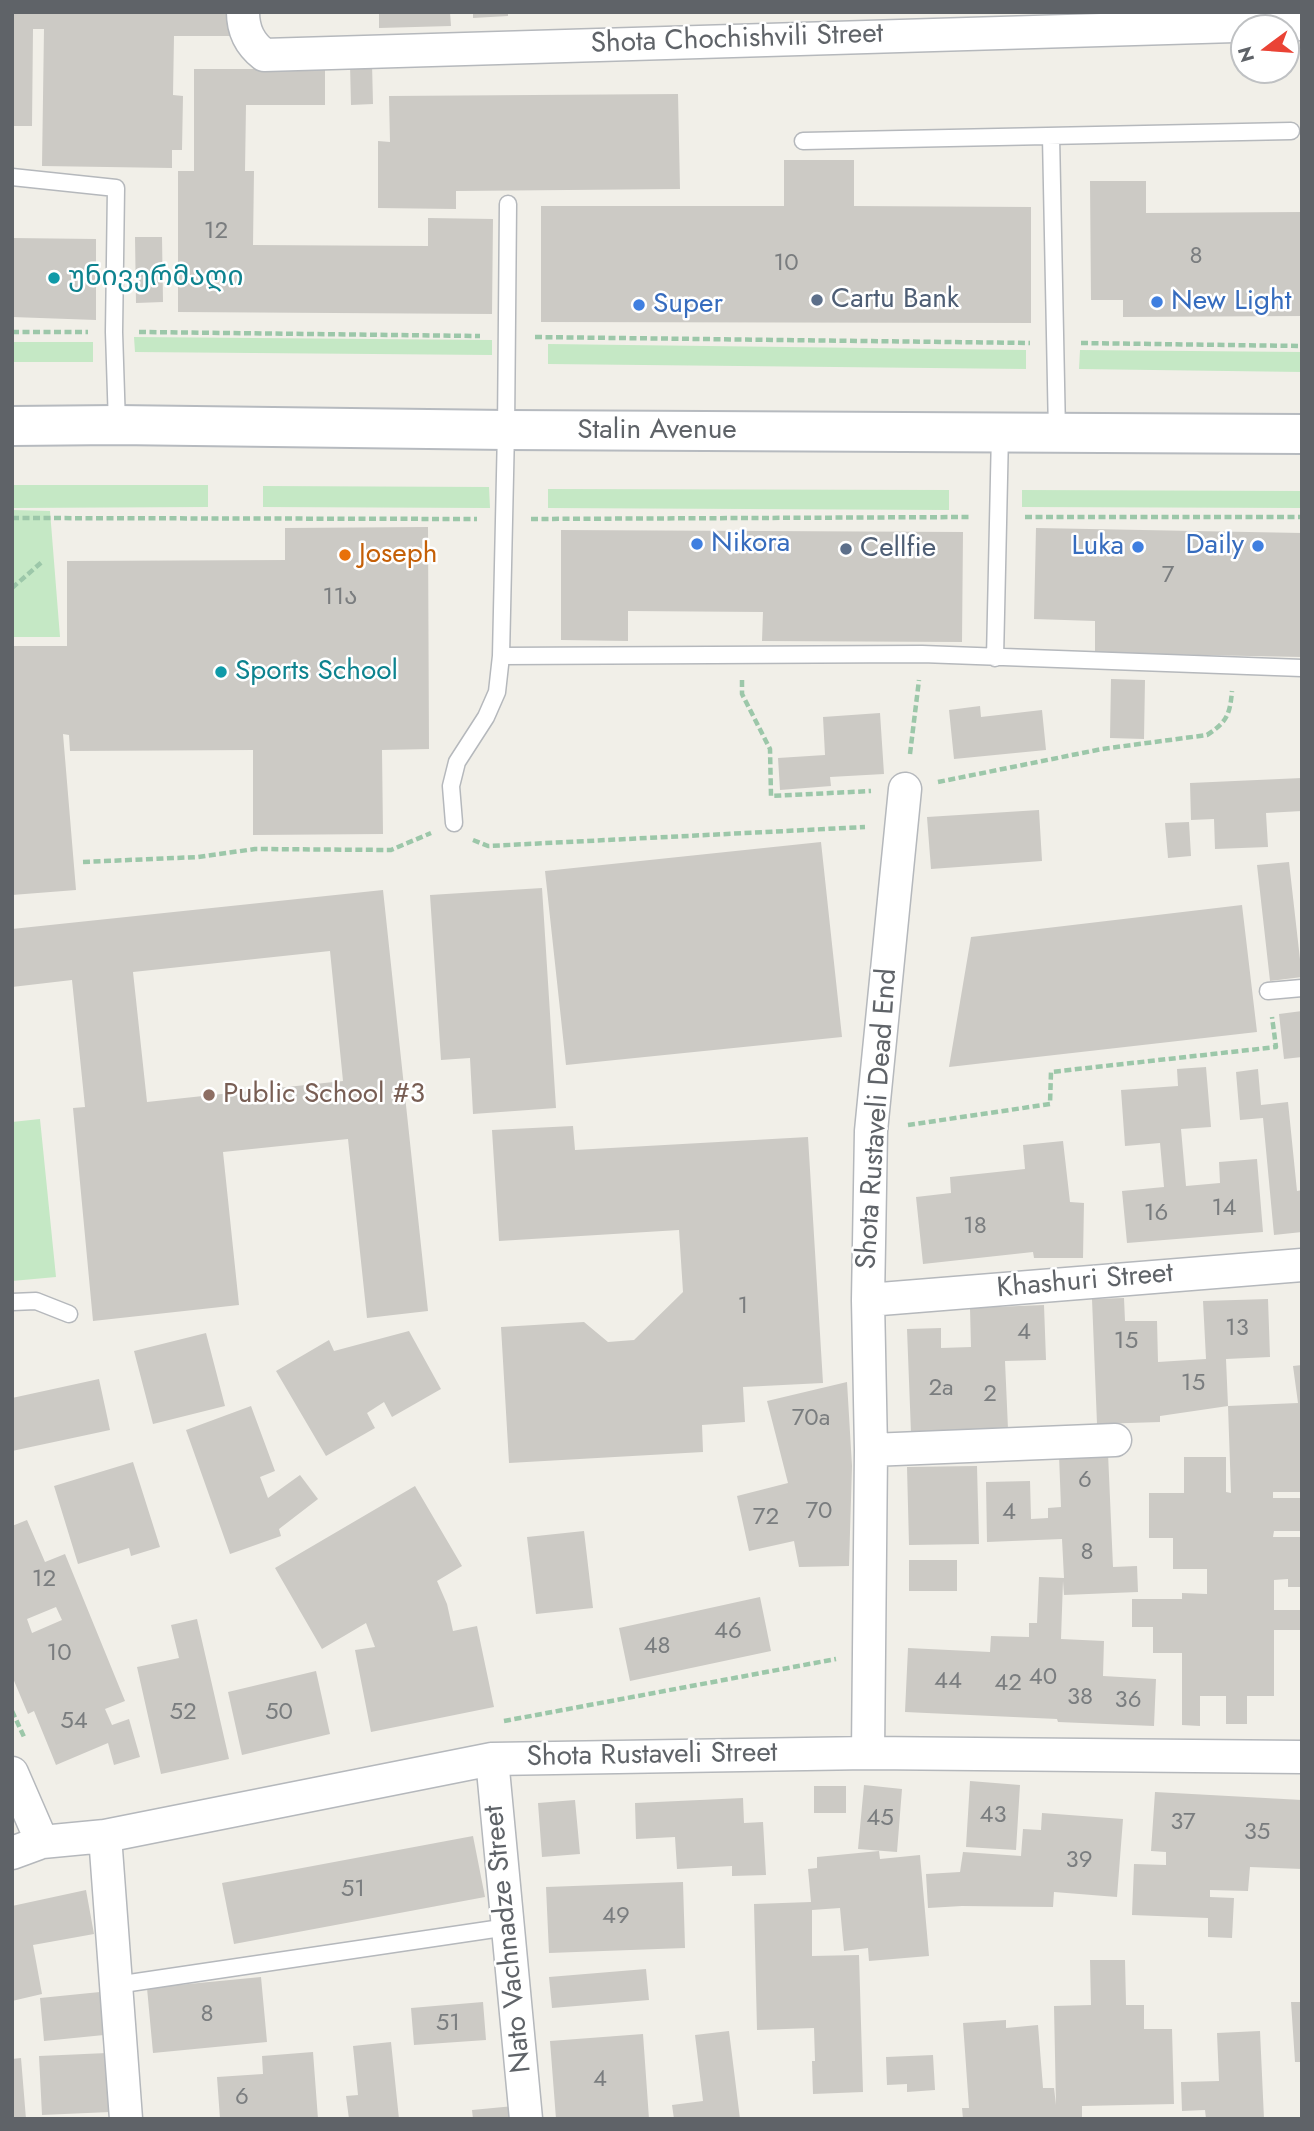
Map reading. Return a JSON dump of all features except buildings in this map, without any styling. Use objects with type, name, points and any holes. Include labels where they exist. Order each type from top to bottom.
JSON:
[{"type":"main road","name":"Stalin Avenue","points":[[12,426],[1302,434]]},
{"type":"street","name":"Shota Chochishvili Street","points":[[243,12],[243,21],[251,45],[264,55],[1302,24]]},
{"type":"street","name":"Shota Rustaveli Dead End","points":[[868,1753],[871,1450],[868,1300],[872,1131],[905,789]]},
{"type":"street","name":"Khashuri Street","points":[[868,1300],[1302,1265]]},
{"type":"street","points":[[871,1450],[1115,1440]]},
{"type":"street","name":"Shota Rustaveli Street","points":[[12,1853],[42,1842],[104,1836],[492,1759],[868,1753],[1302,1757]]},
{"type":"street","name":"Nato Vachnadze Street","points":[[492,1759],[526,2119]]},
{"type":"street","points":[[12,1773],[42,1842]]},
{"type":"street","points":[[104,1836],[127,2119]]},
{"type":"lane","points":[[803,141],[1291,131]]},
{"type":"lane","points":[[1051,136],[1057,433]]},
{"type":"lane","points":[[12,177],[117,188],[114,332],[117,425]]},
{"type":"lane","points":[[454,823],[452,786],[457,762],[486,717],[497,692],[501,656],[508,204]]},
{"type":"lane","points":[[995,658],[1000,433]]},
{"type":"lane","points":[[501,656],[922,654],[1302,668]]},
{"type":"lane","points":[[1268,992],[1302,988]]},
{"type":"lane","points":[[12,1301],[36,1301],[69,1314]]},
{"type":"lane","points":[[116,1985],[508,1927]]},
{"type":"path","points":[[239,333],[1302,346]]},
{"type":"path","points":[[12,517],[1302,517]]},
{"type":"path","points":[[12,589],[43,561]]},
{"type":"path","points":[[905,789],[922,654]]},
{"type":"path","points":[[742,655],[742,694],[770,748],[771,796],[905,789],[1102,750],[1207,735],[1221,726],[1230,711],[1234,665]]},
{"type":"path","points":[[83,862],[198,857],[255,849],[391,850],[454,823],[474,840],[488,845],[901,825]]},
{"type":"path","points":[[872,1131],[1050,1104],[1051,1072],[1276,1047],[1268,992]]},
{"type":"green space","points":[[134,337],[492,340],[492,355],[135,352]]},
{"type":"green space","points":[[12,342],[93,342],[93,362],[12,362]]},
{"type":"green space","points":[[548,344],[1026,350],[1026,369],[548,364]]},
{"type":"green space","points":[[1080,350],[1302,352],[1302,372],[1079,369]]},
{"type":"green space","points":[[12,485],[208,485],[208,507],[12,508]]},
{"type":"green space","points":[[263,486],[489,487],[490,508],[263,507]]},
{"type":"green space","points":[[548,489],[949,490],[949,510],[548,508]]},
{"type":"green space","points":[[1022,490],[1302,491],[1302,508],[1022,507]]},
{"type":"green space","points":[[12,510],[50,511],[60,637],[12,637]]},
{"type":"green space","points":[[40,1119],[56,1277],[12,1281],[12,1122]]},
{"type":"place","name":"უნივერმაღი","points":[[54,278]]},
{"type":"place","name":"Cartu Bank","points":[[817,300]]},
{"type":"place","name":"New Light","points":[[1157,302]]},
{"type":"place","name":"Super","points":[[639,305]]},
{"type":"place","name":"Nikora","points":[[697,544]]},
{"type":"place","name":"Daily","points":[[1258,546]]},
{"type":"place","name":"Luka","points":[[1138,547]]},
{"type":"place","name":"Cellfie","points":[[846,549]]},
{"type":"place","name":"Joseph","points":[[345,555]]},
{"type":"place","name":"Sports School","points":[[221,672]]},
{"type":"place","name":"Public School #3","points":[[209,1095]]}]
